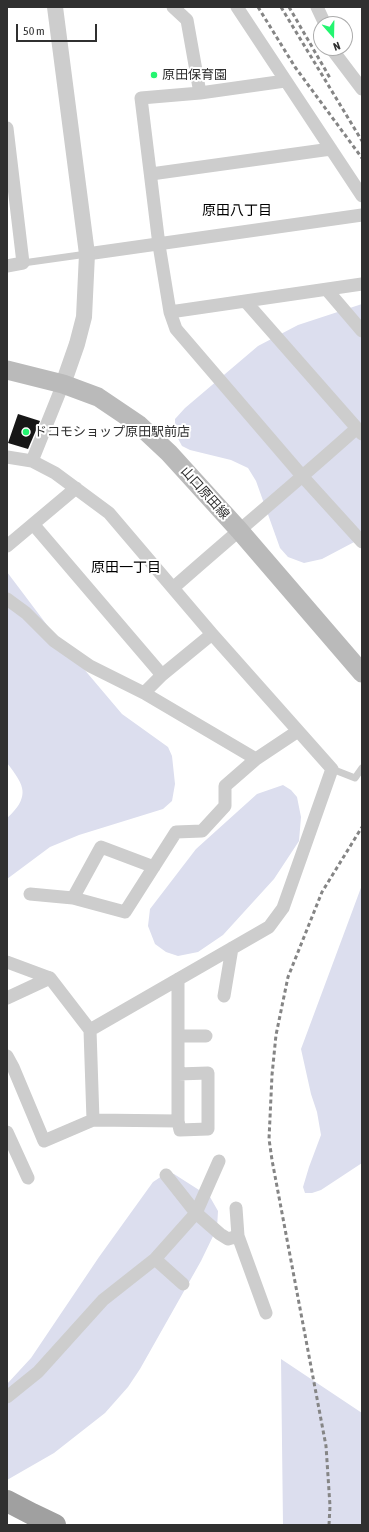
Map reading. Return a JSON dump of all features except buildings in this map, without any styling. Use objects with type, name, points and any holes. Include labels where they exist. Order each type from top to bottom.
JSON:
[{"type":"highway","points":[[7,1500],[55,1525]]},
{"type":"highway","points":[[7,1513],[29,1525]]},
{"type":"main road","name":"山口原田線","points":[[7,370],[63,384],[98,397],[138,424],[169,453],[239,530],[362,673]]},
{"type":"street","points":[[32,461],[63,384],[77,344],[84,317],[87,254],[55,7]]},
{"type":"street","points":[[173,7],[187,20],[200,94]]},
{"type":"street","points":[[237,7],[362,196]]},
{"type":"street","points":[[337,56],[362,88]]},
{"type":"street","points":[[285,81],[200,94],[141,98],[159,245],[170,312],[176,329],[302,477],[362,542]]},
{"type":"street","points":[[7,128],[23,263],[7,266]]},
{"type":"street","points":[[151,174],[331,149]]},
{"type":"street","points":[[87,254],[362,215]]},
{"type":"street","points":[[170,312],[362,284]]},
{"type":"street","points":[[327,290],[362,331]]},
{"type":"street","points":[[174,588],[239,530],[360,431],[246,302]]},
{"type":"street","points":[[7,457],[32,461],[56,472],[109,513],[212,634],[332,769],[283,908],[269,926],[90,1030]]},
{"type":"street","points":[[7,546],[76,488]]},
{"type":"street","points":[[33,524],[162,675]]},
{"type":"street","points":[[7,599],[26,613],[54,641],[90,666],[144,693],[256,759]]},
{"type":"street","points":[[144,693],[162,675],[212,634]]},
{"type":"street","points":[[30,894],[74,898],[125,912],[176,832],[202,830],[225,806],[225,786],[256,759],[298,731]]},
{"type":"street","points":[[74,898],[101,847],[154,866]]},
{"type":"street","points":[[224,996],[232,948]]},
{"type":"street","points":[[7,962],[50,978],[90,1030],[93,1120]]},
{"type":"street","points":[[7,998],[50,978]]},
{"type":"street","points":[[178,979],[178,1036],[178,1074],[178,1121],[180,1130],[208,1129],[208,1073],[178,1074]]},
{"type":"street","points":[[178,1036],[206,1036]]},
{"type":"street","points":[[7,1056],[44,1141],[93,1120],[178,1121]]},
{"type":"street","points":[[7,1132],[28,1178]]},
{"type":"street","points":[[7,1397],[38,1372],[103,1300],[155,1259],[196,1213],[219,1161]]},
{"type":"street","points":[[166,1175],[196,1213],[220,1234],[228,1239],[238,1236]]},
{"type":"street","points":[[236,1208],[238,1236],[266,1312]]},
{"type":"street","points":[[155,1259],[183,1284]]},
{"type":"lane","points":[[23,263],[87,254]]},
{"type":"lane","points":[[332,769],[355,778],[362,768]]},
{"type":"shaded area","points":[[362,304],[362,535],[358,540],[322,559],[304,563],[288,557],[280,548],[256,481],[248,468],[231,460],[190,450],[182,446],[175,433],[175,419],[185,408],[258,346],[298,325]]},
{"type":"shaded area","points":[[7,572],[50,629],[122,714],[168,747],[172,756],[175,784],[172,801],[163,809],[79,835],[50,847],[7,879],[7,818],[19,805],[23,792],[20,782],[7,763]]},
{"type":"shaded area","points":[[283,785],[291,790],[297,797],[301,817],[299,841],[274,879],[223,935],[198,952],[178,956],[166,952],[155,944],[148,926],[150,909],[196,849],[257,794]]},
{"type":"shaded area","points":[[362,885],[362,1163],[321,1190],[312,1193],[305,1193],[303,1187],[321,1135],[317,1112],[311,1094],[301,1049]]},
{"type":"shaded area","points":[[174,1174],[210,1197],[218,1211],[217,1228],[201,1261],[140,1369],[128,1387],[105,1413],[54,1453],[7,1480],[7,1384],[31,1358],[99,1257],[153,1182],[162,1176]]},
{"type":"shaded area","points":[[281,1359],[362,1413],[362,1525],[283,1525]]},
{"type":"railway","points":[[258,7],[295,67],[362,158]]},
{"type":"railway","points":[[281,7],[362,141]]},
{"type":"railway","points":[[289,7],[330,78]]},
{"type":"railway","points":[[329,1525],[330,1506],[326,1446],[269,1139],[272,1075],[276,1035],[288,977],[322,892],[362,827]]},
{"type":"place","name":"原田保育園","points":[[154,75]]},
{"type":"place","name":"ドコモショップ原田駅前店","points":[[26,432]]},
{"type":"district","name":"原田八丁目","points":[[237,211]]},
{"type":"district","name":"原田一丁目","points":[[126,568]]}]
